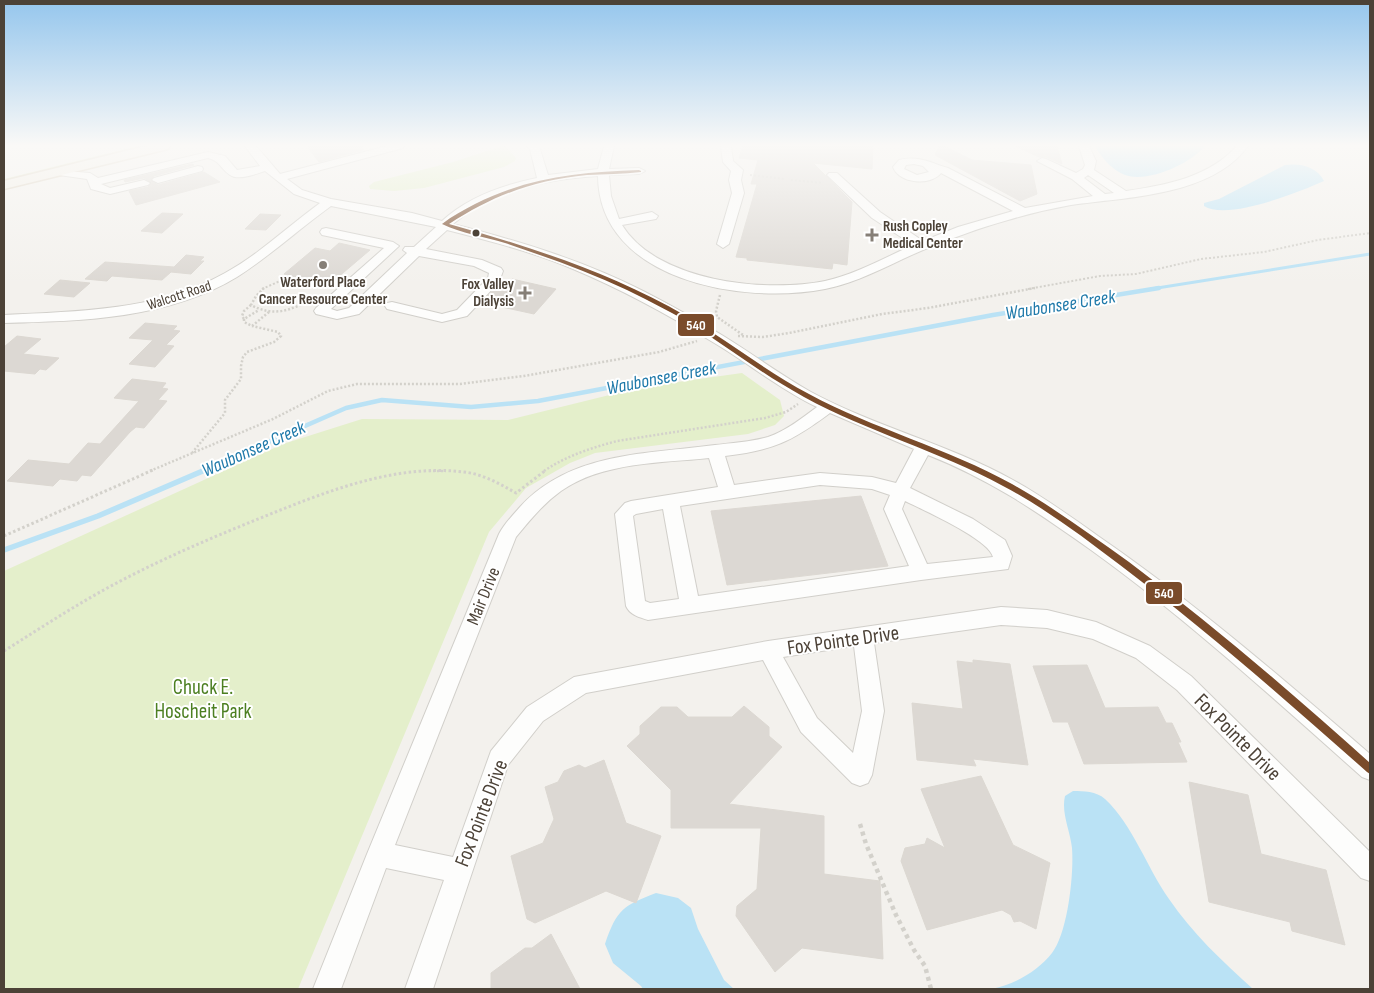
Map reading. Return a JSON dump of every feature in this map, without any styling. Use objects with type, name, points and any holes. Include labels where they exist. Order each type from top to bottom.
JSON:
[{"type":"street","points":[[299,192],[329,202],[445,224],[526,248],[577,266],[639,294],[733,341],[792,387],[828,407],[972,466],[1008,485],[1046,509],[1127,566],[1220,638],[1370,770]]},
{"type":"street","points":[[394,246],[321,311],[337,316],[354,311],[445,224],[462,211],[502,192]]},
{"type":"street","points":[[606,192],[615,223],[622,234],[637,250],[669,269],[710,282],[759,288],[789,289],[818,286],[847,279],[963,230],[1023,212],[1067,202],[1134,192]]},
{"type":"street","points":[[723,244],[738,192]]},
{"type":"street","points":[[851,192],[876,216],[922,246]]},
{"type":"street","points":[[986,192],[1023,212]]},
{"type":"street","points":[[1096,192],[1102,197]]},
{"type":"street","name":"Walcott Road","points":[[4,320],[106,313],[144,306],[196,292],[246,265],[329,202]]},
{"type":"street","points":[[615,223],[652,216]]},
{"type":"street","points":[[326,232],[477,263],[496,271],[494,279],[462,313],[442,318],[392,306]]},
{"type":"street","name":"Mair Drive","points":[[327,989],[378,854],[508,534],[525,514],[539,498],[558,484],[582,472],[609,464],[747,447],[778,439],[828,407]]},
{"type":"street","points":[[921,572],[893,509],[900,491],[924,446]]},
{"type":"street","points":[[715,451],[728,492]]},
{"type":"street","points":[[820,479],[872,483],[900,491],[967,524],[998,544],[1003,556],[1001,564],[921,572],[648,612],[636,606],[624,514],[631,508],[728,492],[820,479]]},
{"type":"street","points":[[670,501],[690,605]]},
{"type":"street","name":"Fox Pointe Drive","points":[[419,989],[499,759],[535,714],[582,684],[768,650],[863,638],[1001,616],[1047,620],[1096,631],[1143,652],[1184,683],[1370,869]]},
{"type":"street","points":[[768,650],[809,725],[860,775],[873,711],[863,638]]},
{"type":"street","points":[[378,854],[459,871]]},
{"type":"path","points":[[722,289],[716,314],[723,322],[743,335],[763,337],[882,314],[945,306],[1100,276],[1136,274],[1201,258],[1264,252],[1318,240],[1370,233]]},
{"type":"path","points":[[192,454],[225,413],[225,400],[241,379],[240,362],[243,355],[250,349],[271,345],[280,336],[278,332],[252,326],[244,322],[242,316],[244,311],[252,305],[257,293],[270,284],[280,281]]},
{"type":"path","points":[[252,305],[260,310],[269,312],[297,307],[315,295]]},
{"type":"path","points":[[244,319],[260,310]]},
{"type":"path","points":[[252,326],[269,312]]},
{"type":"path","points":[[733,341],[743,335]]},
{"type":"path","points":[[4,536],[114,486],[273,419],[328,391],[357,384],[460,384],[524,376],[659,352],[702,340]]},
{"type":"path","points":[[4,651],[88,598],[208,538],[328,492],[376,477],[430,470],[465,472],[496,482],[516,493],[539,474],[598,446],[629,438],[766,418],[789,412],[796,407]]},
{"type":"path","points":[[860,824],[866,844],[896,915],[914,950],[925,966],[931,989]]},
{"type":"green space","name":"Chuck E. Hoscheit Park","points":[[742,373],[780,400],[784,416],[775,425],[748,434],[595,453],[570,463],[526,488],[489,532],[298,989],[4,989],[4,571],[283,444],[362,419],[508,420],[642,387]]},
{"type":"water","points":[[1232,192],[1297,192],[1246,208],[1215,210],[1204,206],[1204,203],[1219,199]]},
{"type":"water","points":[[1073,791],[1086,791],[1098,794],[1115,809],[1178,912],[1208,947],[1253,989],[991,989],[1017,981],[1033,971],[1046,960],[1058,944],[1069,902],[1072,872],[1072,848],[1064,802],[1065,796]]},
{"type":"water","points":[[656,893],[678,898],[691,908],[698,929],[724,980],[734,989],[643,989],[613,963],[605,944],[613,923],[623,910]]},
{"type":"building","points":[[130,192],[182,192],[136,205]]},
{"type":"building","points":[[755,192],[842,192],[852,202],[847,265],[833,263],[832,269],[747,260],[747,258],[736,257]]},
{"type":"building","points":[[1004,192],[1037,192],[1037,194],[1020,201]]},
{"type":"building","points":[[162,213],[183,214],[162,233],[141,231]]},
{"type":"building","points":[[260,214],[281,215],[266,230],[245,229]]},
{"type":"building","name":"Waterford Place Cancer Resource Center","points":[[339,243],[370,250],[330,284],[284,274],[315,248],[330,251]]},
{"type":"building","points":[[186,255],[204,257],[200,261],[204,261],[191,274],[171,272],[162,280],[112,276],[107,281],[85,279],[105,262],[174,267]]},
{"type":"building","name":"Fox Valley Dialysis","points":[[512,279],[556,289],[534,314],[488,304],[494,298],[488,296],[500,283],[507,284]]},
{"type":"building","points":[[60,280],[90,283],[74,297],[44,294]]},
{"type":"building","points":[[145,323],[177,326],[173,330],[180,331],[166,345],[174,346],[155,367],[129,364],[153,340],[129,338]]},
{"type":"building","points":[[17,336],[41,339],[23,354],[59,358],[46,370],[40,369],[35,374],[4,371],[4,347]]},
{"type":"building","points":[[132,379],[166,383],[162,388],[168,389],[158,400],[167,401],[144,428],[136,427],[130,432],[91,476],[82,475],[77,481],[60,479],[53,486],[7,481],[28,460],[69,464],[88,443],[100,444],[139,401],[114,398]]},
{"type":"building","points":[[861,496],[888,566],[727,585],[711,511]]},
{"type":"building","points":[[973,660],[1010,664],[1028,765],[973,759],[976,766],[917,760],[912,703],[963,709],[957,661],[973,663]]},
{"type":"building","points":[[1087,665],[1105,708],[1158,707],[1166,723],[1172,723],[1181,742],[1178,742],[1187,762],[1084,764],[1068,722],[1053,722],[1033,666]]},
{"type":"building","points":[[744,706],[769,727],[769,736],[782,747],[729,804],[824,816],[824,874],[880,881],[883,959],[802,948],[775,972],[736,916],[737,906],[757,889],[761,828],[671,828],[671,790],[627,746],[640,734],[640,726],[661,707],[677,707],[688,717],[732,717]]},
{"type":"building","points":[[604,760],[626,823],[661,836],[636,903],[606,891],[535,923],[527,919],[511,856],[543,843],[554,819],[545,787],[558,782],[564,771],[579,765],[585,768]]},
{"type":"building","points":[[981,776],[1013,845],[1050,863],[1036,929],[1020,921],[1014,922],[1011,915],[1002,910],[927,930],[901,861],[905,848],[925,844],[927,838],[945,848],[921,789]]},
{"type":"building","points":[[1189,782],[1248,795],[1261,854],[1326,870],[1345,945],[1292,931],[1290,922],[1209,902]]},
{"type":"building","points":[[551,934],[580,989],[491,989],[491,973],[525,948],[532,948]]},
{"type":"waterway","name":"Waubonsee Creek","points":[[1151,289],[1370,254]]},
{"type":"waterway","name":"Waubonsee Creek","points":[[202,471],[346,408],[382,400],[471,407],[538,401],[993,315],[1159,288]]},
{"type":"waterway","name":"Waubonsee Creek","points":[[4,550],[98,516],[205,470]]},
{"type":"transit line","name":"540","points":[[445,224],[469,209],[503,192]]},
{"type":"transit line","name":"540","points":[[445,224],[537,252],[626,288],[683,317],[807,396],[856,419],[957,460],[1006,484],[1046,508],[1144,578],[1275,685],[1370,769]]},
{"type":"place","name":"Rush Copley Medical Center","points":[[872,235]]},
{"type":"place","name":"Waterford Place Cancer Resource Center","points":[[323,265]]},
{"type":"place","name":"Fox Valley Dialysis","points":[[525,293]]}]
